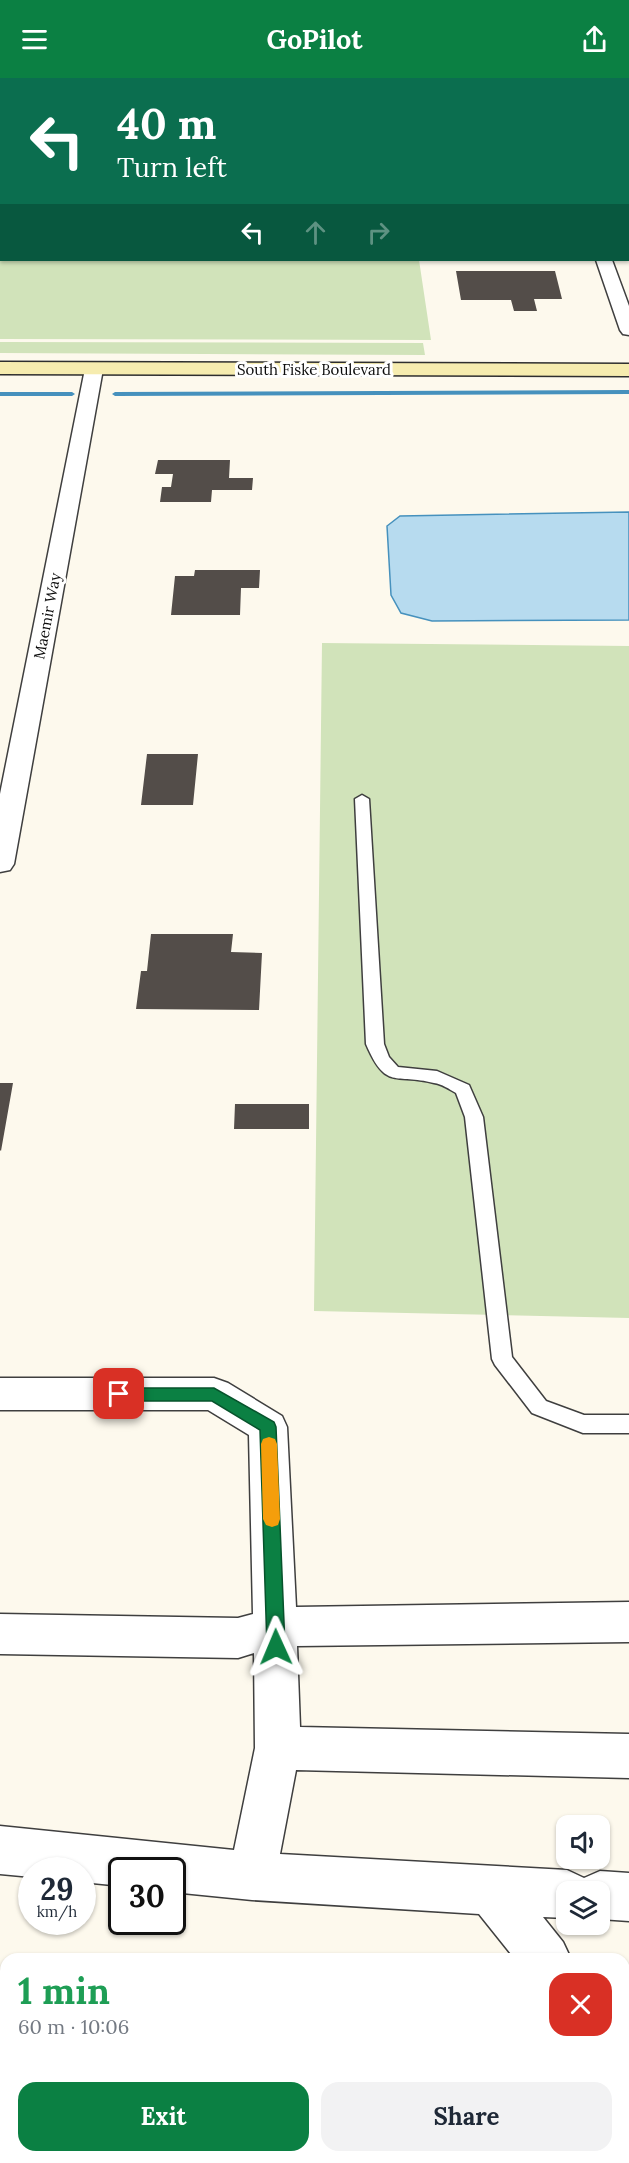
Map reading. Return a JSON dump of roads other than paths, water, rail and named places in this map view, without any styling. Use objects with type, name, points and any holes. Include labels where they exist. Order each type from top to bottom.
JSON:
[{"type":"main road","name":"South Fiske Boulevard","points":[[0,368],[629,370]]},
{"type":"street","points":[[604,261],[629,330]]},
{"type":"street","name":"Maemir Way","points":[[0,864],[94,369]]},
{"type":"street","points":[[0,1394],[214,1394],[268,1427],[278,1748],[252,1876]]},
{"type":"street","points":[[0,1634],[238,1638],[275,1627],[629,1622]]},
{"type":"street","points":[[278,1748],[629,1756]]},
{"type":"street","points":[[0,1850],[252,1876],[556,1894]]},
{"type":"street","points":[[491,1891],[541,1953]]},
{"type":"street","points":[[610,1896],[629,1897]]},
{"type":"lane","points":[[362,798],[375,1044],[382,1064],[399,1074],[437,1077],[463,1089],[474,1117],[502,1359],[539,1407],[583,1424],[629,1424]]},
{"type":"water","points":[[629,512],[629,620],[432,621],[401,613],[391,595],[387,526],[400,516]]},
{"type":"waterway","points":[[115,394],[629,392]]},
{"type":"waterway","points":[[0,394],[72,394]]}]
